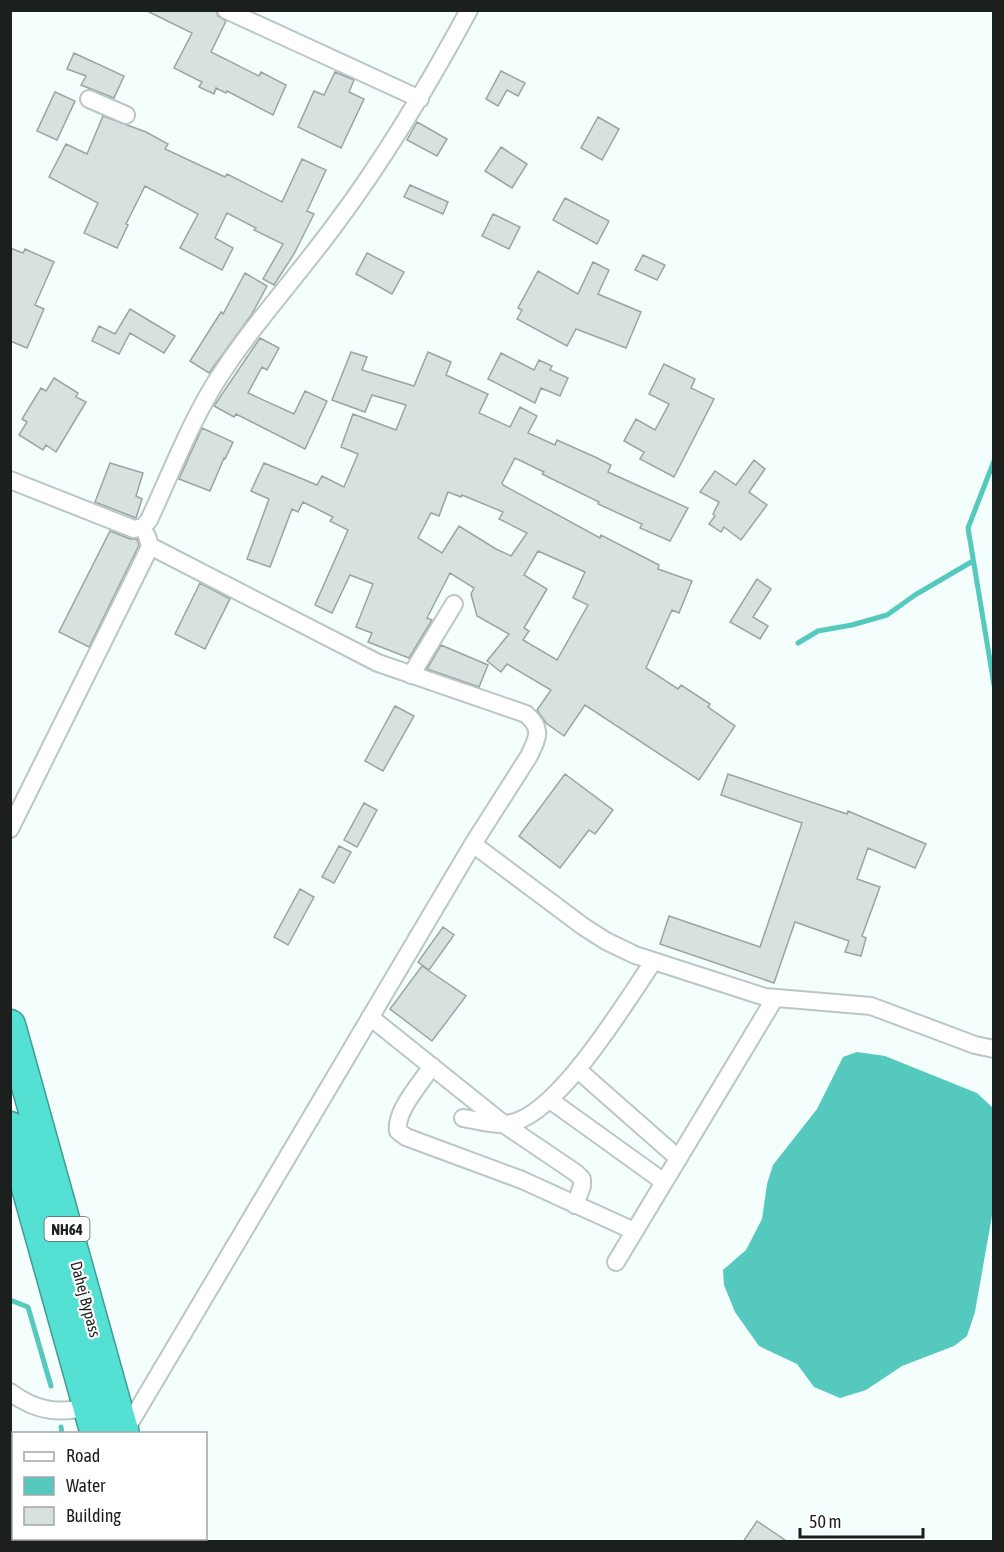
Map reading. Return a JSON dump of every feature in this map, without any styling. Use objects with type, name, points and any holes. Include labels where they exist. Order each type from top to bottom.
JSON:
[{"type":"highway","name":"Dahej Bypass","points":[[10,1025],[109,1422]]},
{"type":"highway","name":"Dahej Bypass","points":[[10,1127],[109,1422]]},
{"type":"street","points":[[226,10],[420,99]]},
{"type":"street","points":[[10,480],[134,529],[143,527],[149,520],[189,432],[214,386],[252,330],[339,221],[380,163],[420,99],[469,10]]},
{"type":"street","points":[[89,99],[126,115]]},
{"type":"street","points":[[10,1392],[22,1401],[54,1412],[109,1422],[370,1017],[473,844],[529,756],[538,731],[535,722],[526,714],[378,663],[150,546],[143,527]]},
{"type":"street","points":[[10,829],[150,546]]},
{"type":"street","points":[[411,675],[454,604]]},
{"type":"street","points":[[473,844],[584,927],[622,950],[765,997],[871,1006],[975,1045],[993,1049]]},
{"type":"street","points":[[463,1118],[505,1125],[523,1119],[550,1101],[578,1070],[653,962]]},
{"type":"street","points":[[616,1262],[775,998]]},
{"type":"street","points":[[370,1017],[505,1125],[582,1179],[582,1186],[575,1205]]},
{"type":"street","points":[[432,1066],[401,1112],[397,1123],[398,1131],[406,1137],[513,1177],[634,1231]]},
{"type":"street","points":[[578,1070],[678,1158]]},
{"type":"street","points":[[550,1101],[664,1182]]},
{"type":"water","points":[[857,1052],[885,1056],[977,1093],[993,1108],[993,1210],[975,1312],[967,1336],[954,1346],[902,1366],[866,1390],[840,1398],[814,1387],[797,1364],[759,1346],[735,1312],[724,1285],[723,1270],[746,1250],[762,1219],[767,1184],[773,1165],[817,1109],[843,1057]]},
{"type":"building","points":[[145,10],[216,11],[218,16],[226,21],[211,52],[259,76],[261,72],[286,85],[273,115],[227,91],[226,93],[216,88],[214,94],[199,87],[202,82],[174,68],[192,33]]},
{"type":"building","points":[[74,53],[124,76],[114,98],[81,85],[86,76],[67,69]]},
{"type":"building","points":[[501,71],[525,83],[518,96],[507,90],[498,106],[486,99]]},
{"type":"building","points":[[335,72],[354,80],[349,92],[364,99],[341,148],[298,127],[314,91],[324,95]]},
{"type":"building","points":[[55,92],[75,101],[57,140],[37,131]]},
{"type":"building","points":[[103,116],[146,132],[168,144],[165,149],[225,177],[227,174],[282,202],[302,159],[326,170],[307,211],[314,214],[294,254],[274,285],[263,279],[283,244],[227,213],[215,238],[233,248],[222,270],[180,248],[198,214],[145,186],[117,248],[84,233],[98,203],[49,177],[66,144],[87,154]]},
{"type":"building","points":[[598,117],[619,129],[602,160],[581,148]]},
{"type":"building","points":[[417,122],[447,139],[437,156],[407,140]]},
{"type":"building","points":[[501,147],[527,164],[512,188],[485,171]]},
{"type":"building","points":[[410,185],[448,202],[443,214],[404,197]]},
{"type":"building","points":[[565,198],[609,221],[597,244],[553,220]]},
{"type":"building","points":[[493,214],[520,227],[509,249],[482,236]]},
{"type":"building","points":[[10,248],[23,253],[25,249],[54,262],[35,305],[44,309],[27,348],[10,341]]},
{"type":"building","points":[[367,253],[404,272],[392,294],[356,274]]},
{"type":"building","points":[[643,255],[665,265],[657,280],[635,270]]},
{"type":"building","points":[[593,262],[609,270],[598,294],[641,312],[626,348],[576,329],[567,346],[517,319],[522,310],[518,308],[538,271],[578,294]]},
{"type":"building","points":[[245,273],[267,286],[252,314],[209,373],[190,361],[221,312],[223,314]]},
{"type":"building","points":[[130,309],[175,336],[164,353],[130,333],[119,354],[92,341],[99,326],[115,334]]},
{"type":"building","points":[[260,338],[279,348],[267,370],[262,367],[248,393],[294,414],[305,391],[327,401],[305,449],[236,414],[234,417],[214,406]]},
{"type":"building","points":[[351,352],[367,357],[362,370],[414,386],[428,352],[451,362],[446,375],[488,394],[479,413],[510,427],[520,407],[537,416],[528,433],[555,445],[557,440],[595,457],[611,465],[608,472],[688,508],[670,541],[640,528],[642,524],[598,504],[599,502],[515,458],[502,483],[600,538],[601,535],[659,565],[658,569],[692,581],[679,613],[672,610],[646,668],[678,689],[681,685],[710,704],[708,707],[735,726],[699,780],[585,705],[564,736],[546,723],[537,710],[551,690],[507,664],[501,672],[487,661],[509,634],[477,616],[471,594],[474,588],[450,573],[427,618],[432,620],[409,658],[368,642],[372,633],[356,627],[373,584],[350,575],[332,613],[315,605],[348,530],[330,521],[333,517],[303,502],[298,512],[292,509],[270,567],[247,559],[269,499],[251,491],[264,463],[317,485],[322,476],[344,487],[358,454],[341,447],[353,414],[396,430],[406,405],[372,395],[365,412],[332,400]],"holes":[[[448,492],[461,497],[462,495],[503,512],[499,519],[527,533],[511,556],[459,526],[442,553],[418,538],[431,513],[439,516]],[[538,551],[585,572],[573,598],[588,605],[557,660],[523,640],[529,631],[524,628],[547,589],[524,575]]]},
{"type":"building","points":[[501,353],[534,370],[539,360],[552,366],[550,370],[568,378],[560,396],[541,388],[535,403],[488,379]]},
{"type":"building","points":[[664,364],[695,379],[691,388],[714,399],[674,477],[640,459],[644,452],[624,441],[636,419],[655,430],[669,404],[649,394]]},
{"type":"building","points":[[54,378],[78,393],[76,397],[86,402],[56,452],[46,445],[43,450],[19,435],[27,422],[22,419],[41,388],[46,391]]},
{"type":"building","points":[[202,428],[233,442],[210,491],[179,479]]},
{"type":"building","points":[[754,460],[765,469],[749,492],[767,505],[741,540],[724,527],[721,532],[709,524],[715,516],[713,514],[719,502],[700,492],[715,471],[736,485]]},
{"type":"building","points":[[110,463],[143,473],[136,496],[142,499],[136,518],[95,502]]},
{"type":"building","points":[[110,531],[130,539],[137,539],[139,545],[89,647],[59,632]]},
{"type":"building","points":[[757,579],[771,589],[753,617],[768,626],[760,639],[730,622]]},
{"type":"building","points":[[200,583],[230,599],[205,649],[175,634]]},
{"type":"building","points":[[441,645],[488,665],[479,687],[427,669]]},
{"type":"building","points":[[395,706],[414,716],[383,771],[365,761]]},
{"type":"building","points":[[565,774],[613,810],[595,834],[589,830],[560,868],[519,836]]},
{"type":"building","points":[[728,774],[847,814],[848,811],[926,844],[915,868],[868,848],[857,879],[880,887],[862,936],[866,938],[861,956],[845,952],[849,941],[795,922],[774,983],[660,944],[669,916],[760,947],[802,823],[721,795]]},
{"type":"building","points":[[364,803],[377,810],[357,847],[344,840]]},
{"type":"building","points":[[339,846],[351,852],[334,883],[322,877]]},
{"type":"building","points":[[300,889],[314,897],[288,945],[274,937]]},
{"type":"building","points":[[443,927],[454,935],[429,970],[418,962]]},
{"type":"building","points":[[422,966],[466,996],[432,1041],[390,1009]]},
{"type":"building","points":[[757,1521],[788,1542],[743,1542]]},
{"type":"waterway","points":[[994,461],[968,528],[994,685]]},
{"type":"waterway","points":[[798,643],[818,631],[852,625],[887,615],[915,595],[973,561]]},
{"type":"waterway","points":[[10,1300],[28,1307],[51,1386]]},
{"type":"waterway","points":[[61,1427],[62,1432]]}]
